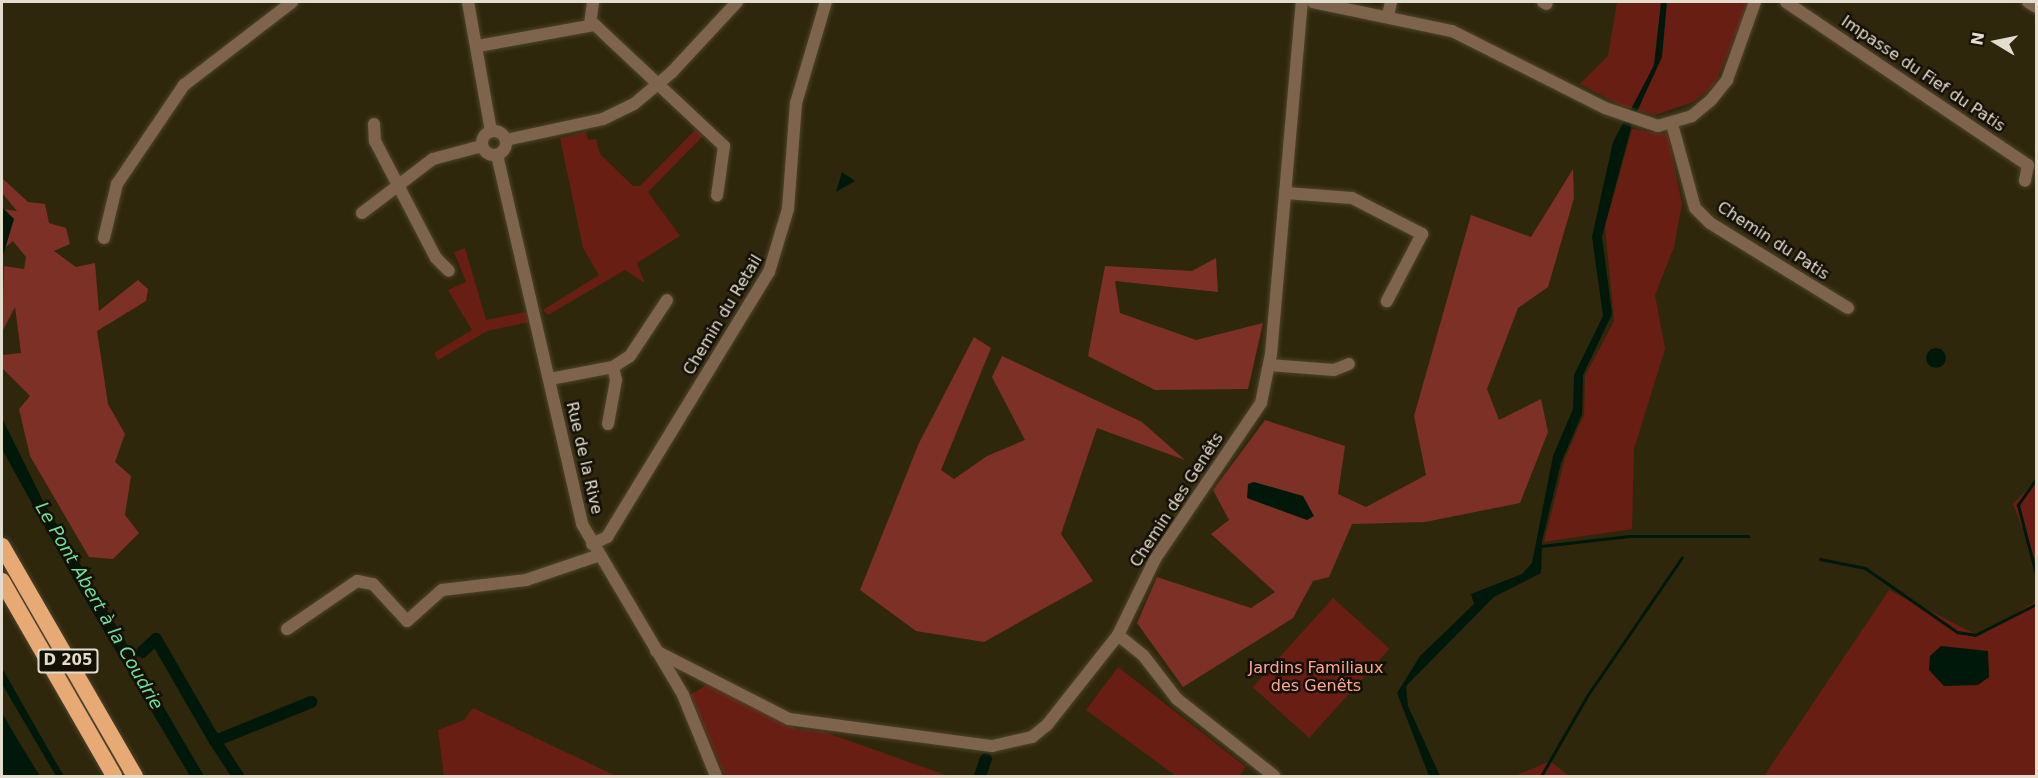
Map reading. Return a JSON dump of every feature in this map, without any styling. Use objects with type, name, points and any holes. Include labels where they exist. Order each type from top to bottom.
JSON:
[{"type":"highway","name":"D 205","points":[[2,546],[135,777]]},
{"type":"highway","name":"D 205","points":[[2,581],[114,777]]},
{"type":"street","points":[[104,238],[117,184],[184,85],[292,2]]},
{"type":"street","points":[[362,213],[433,159],[482,146],[491,131],[478,46],[468,2]]},
{"type":"street","points":[[590,24],[592,2]]},
{"type":"street","points":[[491,131],[506,140],[603,119],[634,104],[659,83],[737,2]]},
{"type":"street","name":"Chemin du Retail","points":[[596,549],[607,537],[769,272],[788,209],[796,103],[826,2]]},
{"type":"street","name":"Chemin des Genêts","points":[[656,651],[789,720],[992,746],[1032,737],[1047,724],[1118,635],[1155,559],[1256,412],[1269,365],[1302,2]]},
{"type":"street","points":[[1313,2],[1388,15],[1462,35],[1639,123],[1672,124],[1711,100],[1727,80],[1755,2]]},
{"type":"street","points":[[1388,15],[1391,2]]},
{"type":"street","name":"Impasse du Fief du Patis","points":[[1786,2],[2028,165],[2025,181]]},
{"type":"street","points":[[2028,2],[2037,7]]},
{"type":"street","points":[[478,46],[590,24]]},
{"type":"street","points":[[590,24],[659,83],[724,146],[717,196]]},
{"type":"street","points":[[374,124],[375,141],[401,184],[436,258],[449,271]]},
{"type":"street","name":"Chemin du Patis","points":[[1672,124],[1695,208],[1710,223],[1848,308]]},
{"type":"street","points":[[482,146],[497,155],[506,140]]},
{"type":"street","name":"Rue de la Rive","points":[[497,155],[550,379],[573,494],[596,549],[683,695],[716,777]]},
{"type":"street","points":[[1286,193],[1352,198],[1416,228],[1420,243],[1387,301]]},
{"type":"street","points":[[550,379],[613,367],[630,356],[667,300]]},
{"type":"street","points":[[1269,365],[1316,370],[1349,364]]},
{"type":"street","points":[[608,424],[616,380],[613,367]]},
{"type":"street","points":[[288,629],[357,581],[374,584],[407,621],[442,590],[526,580],[596,549]]},
{"type":"street","points":[[1118,635],[1143,655],[1177,699],[1274,777]]},
{"type":"green space","points":[[1617,2],[1750,2],[1714,86],[1693,102],[1655,115],[1624,107],[1580,84],[1608,56]]},
{"type":"green space","points":[[696,129],[703,136],[648,192],[680,236],[637,263],[645,283],[625,270],[548,315],[543,310],[599,275],[583,248],[560,138],[586,132],[588,140],[596,139],[600,154],[633,186],[640,186]]},
{"type":"green space","points":[[1632,129],[1668,134],[1682,204],[1674,247],[1655,295],[1665,349],[1634,449],[1632,529],[1544,542],[1565,458],[1584,415],[1585,376],[1614,321],[1605,226]]},
{"type":"green space","points":[[465,248],[486,320],[526,312],[529,322],[487,331],[438,360],[434,353],[472,330],[448,290],[466,282],[454,252]]},
{"type":"green space","points":[[2036,480],[2036,562],[2013,504]]},
{"type":"green space","points":[[1889,590],[1979,636],[2036,601],[2036,776],[1764,776]]},
{"type":"green space","name":"Jardins Familiaux des Genêts","points":[[1333,598],[1389,649],[1309,738],[1253,687]]},
{"type":"green space","points":[[1118,667],[1246,767],[1239,776],[1176,776],[1086,710]]},
{"type":"green space","points":[[708,684],[797,729],[822,731],[948,776],[725,776],[690,695]]},
{"type":"green space","points":[[473,708],[616,776],[444,776],[438,730],[464,720]]},
{"type":"green space","points":[[1550,761],[1569,776],[1515,776]]},
{"type":"shaded area","points":[[1573,169],[1574,198],[1548,287],[1518,308],[1487,389],[1499,420],[1541,399],[1548,432],[1520,503],[1425,522],[1352,524],[1329,577],[1313,581],[1293,618],[1183,687],[1137,623],[1157,577],[1251,608],[1275,592],[1211,534],[1229,520],[1213,490],[1265,420],[1345,446],[1338,494],[1366,507],[1426,475],[1414,416],[1471,215],[1531,237]]},
{"type":"shaded area","points":[[2,178],[28,202],[45,204],[49,223],[66,228],[70,244],[54,251],[76,267],[95,263],[99,311],[138,280],[148,289],[146,301],[97,331],[108,404],[125,434],[115,462],[131,476],[125,515],[139,533],[113,559],[89,557],[30,456],[19,409],[30,396],[2,368],[2,355],[21,353],[15,307],[2,332],[4,266],[24,269],[26,257],[13,241],[2,250],[2,209],[17,211],[2,193]]},
{"type":"shaded area","points":[[1216,258],[1218,292],[1115,281],[1120,313],[1196,340],[1263,323],[1248,389],[1155,390],[1088,356],[1105,266],[1192,271]]},
{"type":"shaded area","points":[[974,337],[991,348],[941,470],[954,479],[987,456],[1025,440],[992,377],[1002,356],[1142,422],[1185,460],[1097,428],[1061,534],[1093,581],[984,642],[916,631],[860,590],[919,443]]},
{"type":"water","points":[[1661,2],[1667,2],[1662,57],[1635,116],[1629,113],[1654,65]]},
{"type":"water","points":[[1624,121],[1632,124],[1602,237],[1612,314],[1583,375],[1582,414],[1561,463],[1542,541],[1541,573],[1494,597],[1406,686],[1408,706],[1440,776],[1429,776],[1397,693],[1420,656],[1474,604],[1471,594],[1522,574],[1532,563],[1553,456],[1573,409],[1574,375],[1603,316],[1592,237],[1613,142]]},
{"type":"water","points":[[842,172],[855,181],[836,192]]},
{"type":"water","points":[[2,207],[14,219],[2,259]]},
{"type":"water","points":[[1936,348],[1943,351],[1946,358],[1943,365],[1936,368],[1929,365],[1926,358],[1929,351]]},
{"type":"water","name":"Le Pont Abert à la Coudrie","points":[[2,418],[42,499],[204,776],[190,776],[79,589],[2,449]]},
{"type":"water","points":[[1254,482],[1303,496],[1314,516],[1307,520],[1247,498],[1248,484]]},
{"type":"water","points":[[1941,646],[1988,651],[1989,677],[1978,685],[1944,686],[1929,670],[1930,656]]},
{"type":"water","points":[[2,668],[64,776],[56,776],[2,684]]},
{"type":"water","points":[[2,713],[19,742],[40,776],[2,776]]},
{"type":"waterway","points":[[2036,479],[2018,505],[2036,574]]},
{"type":"waterway","points":[[1541,546],[1629,536],[1748,536]]},
{"type":"waterway","points":[[1541,776],[1587,696],[1682,557]]},
{"type":"waterway","points":[[1820,559],[1865,568],[1957,632],[1975,635],[2036,604]]},
{"type":"waterway","name":"Le Pont Abert à la Coudrie","points":[[142,652],[156,639],[215,741]]},
{"type":"waterway","points":[[238,776],[215,741],[311,702]]},
{"type":"waterway","points":[[980,776],[986,759]]}]
